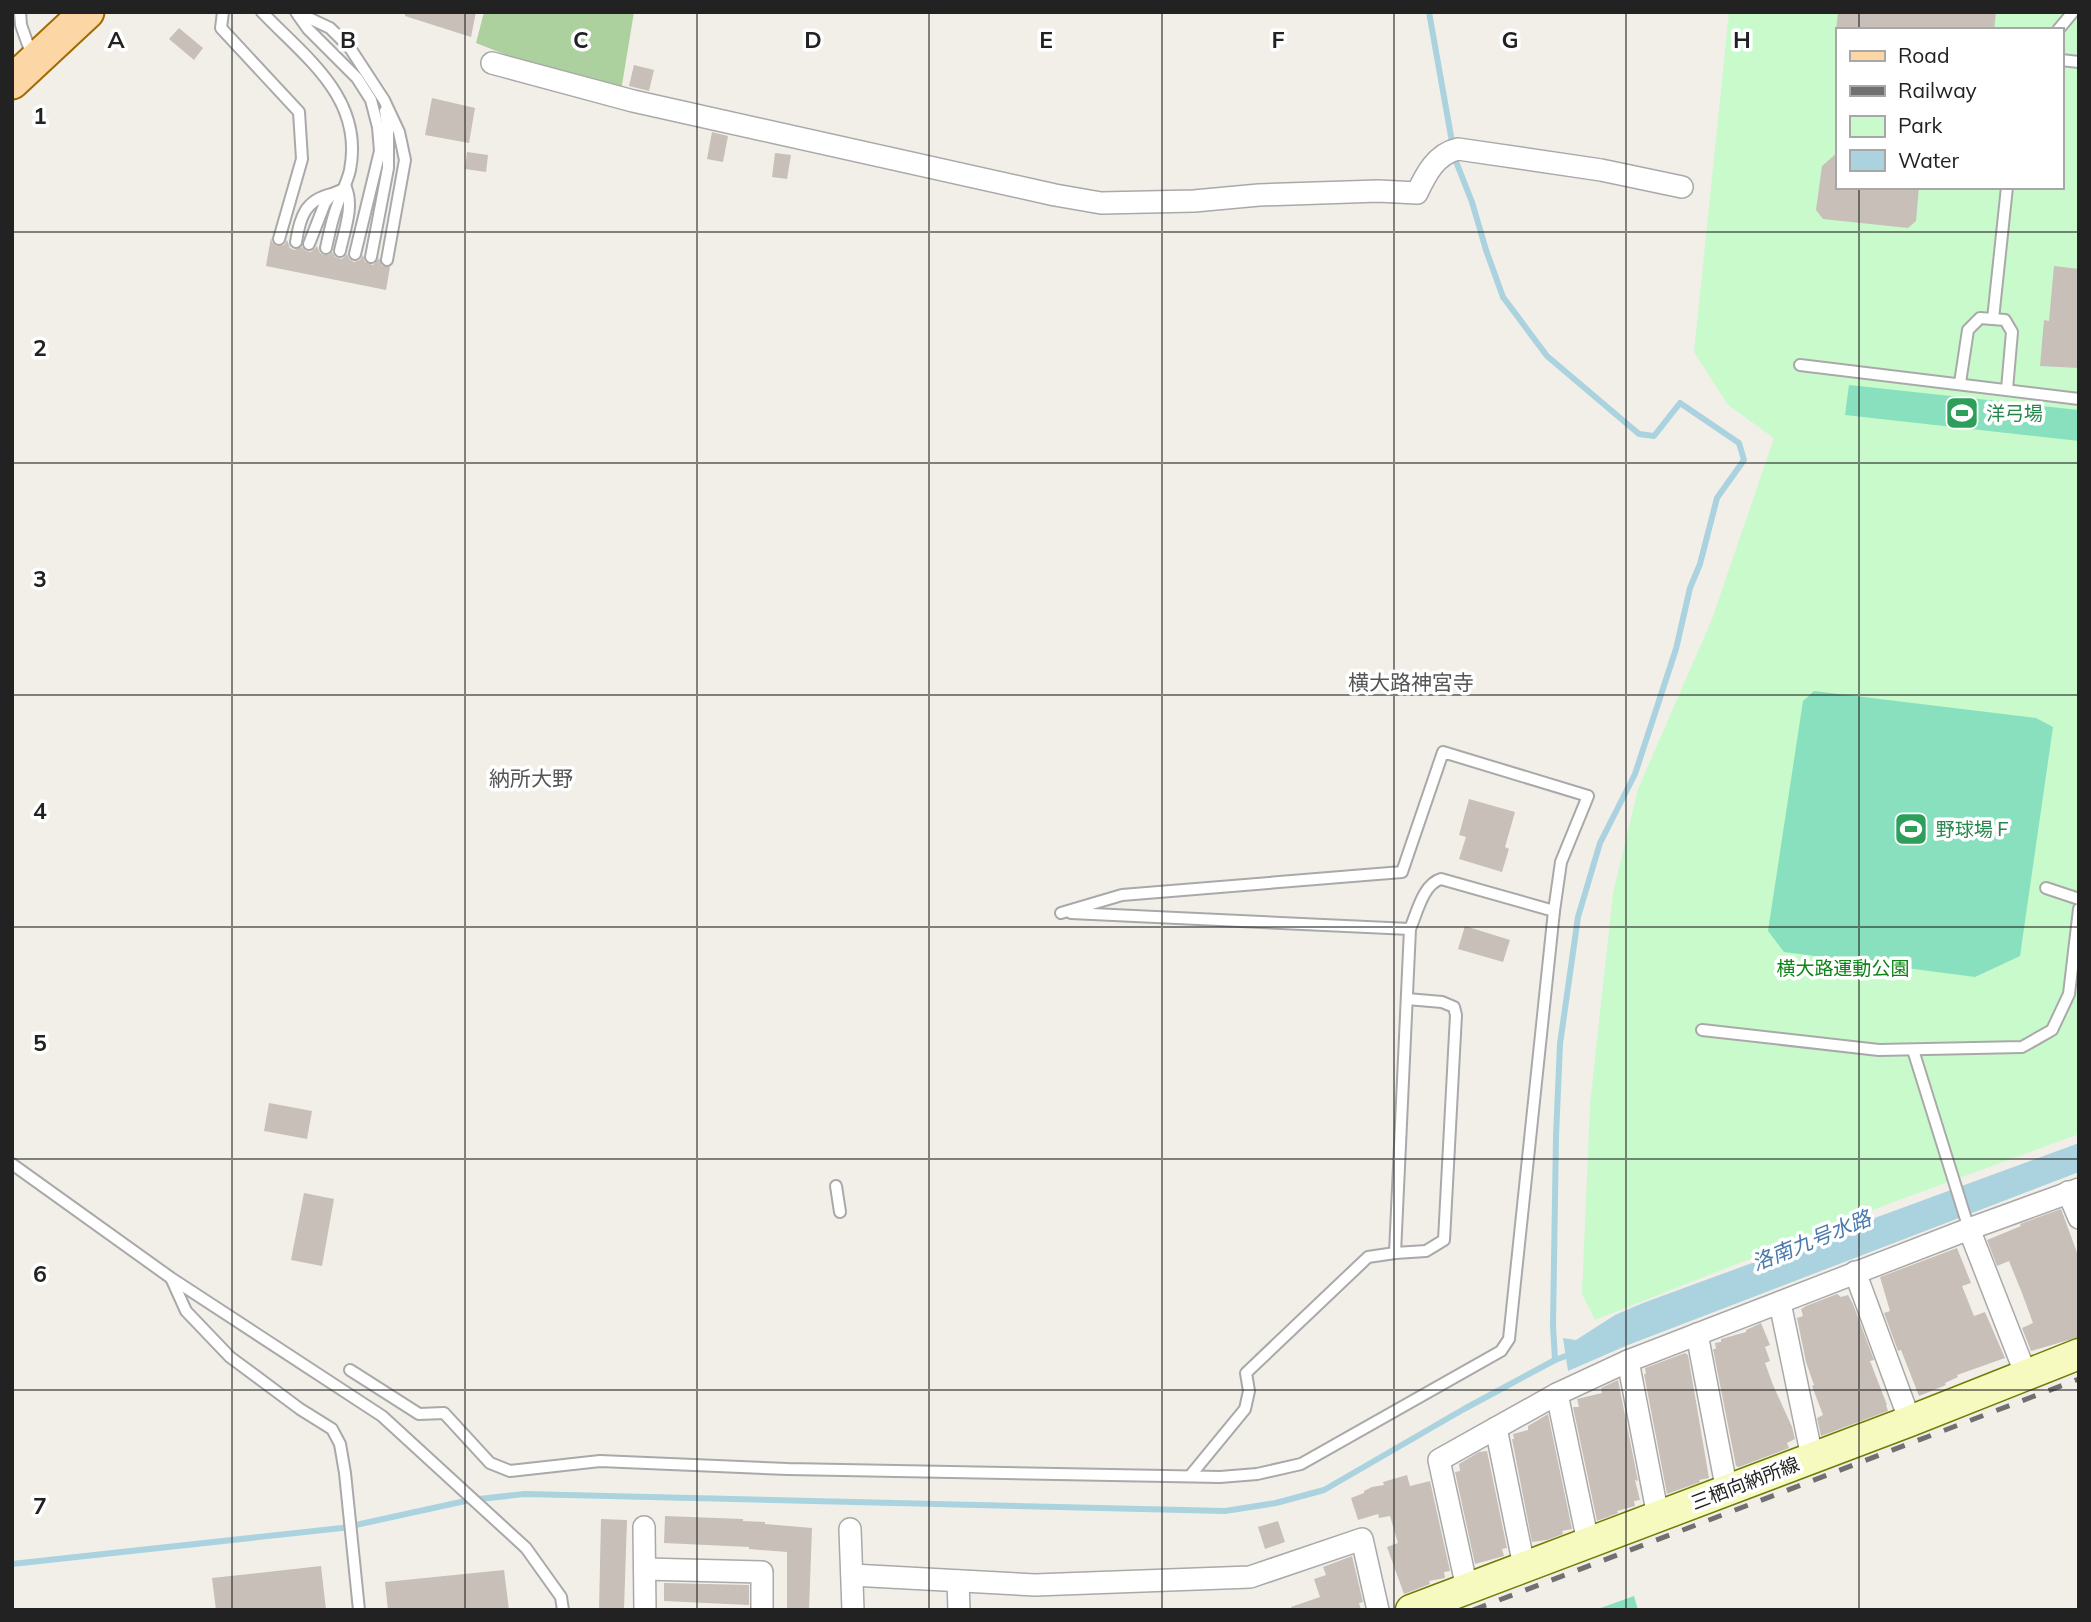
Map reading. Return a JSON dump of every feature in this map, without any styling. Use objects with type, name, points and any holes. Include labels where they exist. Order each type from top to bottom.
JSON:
[{"type":"main road","points":[[19,65],[87,12]]},
{"type":"main road","name":"三栖向納所線","points":[[1411,1610],[2079,1354]]},
{"type":"street","points":[[492,63],[633,101],[1101,203],[1194,201],[1259,195],[1417,193],[1436,161],[1453,150],[1601,170],[1682,187]]},
{"type":"street","points":[[1467,1588],[1439,1460],[1558,1394],[1628,1361],[1780,1303],[1967,1223],[2074,1190],[2079,1218]]},
{"type":"street","points":[[1967,1223],[2026,1375]]},
{"type":"street","points":[[1854,1272],[1910,1421]]},
{"type":"street","points":[[1780,1303],[1812,1457]]},
{"type":"street","points":[[1697,1334],[1727,1491]]},
{"type":"street","points":[[1628,1361],[1658,1516]]},
{"type":"street","points":[[1558,1394],[1588,1542]]},
{"type":"street","points":[[1496,1428],[1524,1566]]},
{"type":"street","points":[[644,1527],[645,1610]]},
{"type":"street","points":[[850,1529],[853,1610]]},
{"type":"street","points":[[852,1575],[1035,1585],[1250,1577],[1362,1539],[1378,1610]]},
{"type":"street","points":[[645,1569],[762,1572],[762,1610]]},
{"type":"street","points":[[958,1581],[960,1610]]},
{"type":"lane","points":[[19,65],[31,49],[21,25],[20,12]]},
{"type":"lane","points":[[223,12],[221,28],[299,112],[302,159],[279,239]]},
{"type":"lane","points":[[262,12],[333,86],[344,105],[354,144],[346,188],[337,205],[326,248]]},
{"type":"lane","points":[[296,12],[330,27],[350,48],[384,100],[399,132],[405,160],[387,260]]},
{"type":"lane","points":[[296,12],[308,29],[357,78],[371,100],[378,127],[380,151],[355,254]]},
{"type":"lane","points":[[2059,28],[2073,12]]},
{"type":"lane","points":[[371,257],[388,168],[388,130],[384,100]]},
{"type":"lane","points":[[296,242],[300,220],[318,197],[346,188]]},
{"type":"lane","points":[[340,251],[350,198],[346,188]]},
{"type":"lane","points":[[1993,319],[2007,189]]},
{"type":"lane","points":[[309,244],[325,203],[332,194]]},
{"type":"lane","points":[[1960,383],[1968,330],[1980,318],[2005,320],[2012,332],[2007,389]]},
{"type":"lane","points":[[1800,365],[2079,399]]},
{"type":"lane","points":[[350,1370],[419,1414],[444,1413],[491,1463],[510,1471],[600,1461],[788,1469],[1220,1477],[1258,1474],[1301,1464],[1501,1351],[1509,1339],[1561,862],[1588,796],[1443,752],[1402,872],[1122,895],[1061,912],[1410,929]]},
{"type":"lane","points":[[1395,1253],[1410,929],[1429,887],[1434,881],[1441,879],[1554,911]]},
{"type":"lane","points":[[2046,888],[2079,899]]},
{"type":"lane","points":[[1702,1030],[1879,1050],[2022,1047],[2052,1030],[2069,994],[2079,909]]},
{"type":"lane","points":[[1190,1476],[1245,1409],[1249,1391],[1246,1373],[1368,1257],[1426,1251],[1444,1240],[1456,1015],[1454,1007],[1442,1002],[1407,999]]},
{"type":"lane","points":[[1913,1050],[1967,1223]]},
{"type":"lane","points":[[12,1164],[170,1278],[382,1416],[526,1548],[561,1597],[563,1610]]},
{"type":"lane","points":[[836,1186],[840,1212]]},
{"type":"lane","points":[[170,1278],[186,1311],[230,1357],[300,1409],[332,1429],[340,1444],[345,1473],[359,1610]]},
{"type":"green space","points":[[484,12],[634,12],[621,91],[476,43]]},
{"type":"green space","name":"横大路運動公園","points":[[1729,12],[2079,12],[2079,1134],[1891,1203],[1595,1320],[1582,1294],[1590,1105],[1613,893],[1638,789],[1712,619],[1774,438],[1728,405],[1694,352]]},
{"type":"green space","name":"洋弓場","points":[[1849,385],[2079,410],[2079,441],[1845,415]]},
{"type":"green space","name":"野球場Ｆ","points":[[1814,691],[2036,718],[2053,727],[2020,956],[1975,977],[1784,952],[1768,931],[1803,701]]},
{"type":"green space","points":[[1634,1596],[1638,1610],[1595,1610]]},
{"type":"water","points":[[2079,1143],[2079,1172],[1628,1345],[1568,1371],[1563,1338],[1576,1340],[1615,1315],[1643,1303]]},
{"type":"building","points":[[405,12],[476,12],[471,37],[405,16]]},
{"type":"building","points":[[1838,12],[1996,12],[1994,28],[1836,28]]},
{"type":"building","points":[[179,28],[203,48],[194,60],[169,39]]},
{"type":"building","points":[[634,65],[654,70],[649,91],[629,86]]},
{"type":"building","points":[[432,98],[475,108],[469,143],[425,135]]},
{"type":"building","points":[[712,132],[728,136],[723,162],[707,159]]},
{"type":"building","points":[[467,152],[488,155],[486,172],[465,169]]},
{"type":"building","points":[[775,153],[791,155],[787,179],[772,177]]},
{"type":"building","points":[[1836,154],[1836,189],[1919,189],[1916,221],[1908,228],[1823,219],[1816,210],[1822,166]]},
{"type":"building","points":[[271,237],[276,246],[284,245],[287,240],[290,248],[294,250],[302,247],[311,252],[317,246],[324,255],[332,252],[335,257],[342,259],[347,254],[354,262],[360,260],[363,255],[365,262],[373,265],[379,258],[382,266],[390,267],[386,290],[266,266]]},
{"type":"building","points":[[2054,266],[2079,269],[2079,368],[2040,366],[2044,320],[2049,321]]},
{"type":"building","points":[[1469,799],[1515,812],[1505,847],[1509,849],[1502,872],[1459,859],[1466,837],[1459,835]]},
{"type":"building","points":[[1465,926],[1510,940],[1503,962],[1458,949]]},
{"type":"building","points":[[269,1103],[312,1111],[307,1139],[264,1131]]},
{"type":"building","points":[[304,1193],[334,1199],[322,1266],[291,1260]]},
{"type":"building","points":[[2061,1209],[2079,1258],[2079,1337],[2031,1351],[2022,1328],[2033,1323],[2022,1293],[2009,1261],[1997,1266],[1987,1240]]},
{"type":"building","points":[[1957,1248],[1971,1283],[1962,1286],[1974,1316],[1985,1312],[2005,1358],[1957,1375],[1958,1377],[1945,1383],[1946,1385],[1919,1396],[1884,1313],[1890,1311],[1880,1277]]},
{"type":"building","points":[[1837,1294],[1841,1297],[1848,1295],[1853,1304],[1874,1360],[1870,1361],[1888,1411],[1821,1436],[1817,1418],[1823,1415],[1812,1386],[1814,1385],[1797,1318],[1803,1316],[1801,1309],[1806,1306]]},
{"type":"building","points":[[1761,1323],[1770,1345],[1765,1347],[1770,1361],[1765,1363],[1795,1439],[1787,1443],[1789,1448],[1739,1467],[1736,1466],[1713,1349],[1716,1349],[1715,1343],[1721,1342],[1721,1339],[1746,1332]]},
{"type":"building","points":[[1685,1353],[1688,1355],[1709,1478],[1667,1494],[1644,1374],[1645,1368]]},
{"type":"building","points":[[1618,1380],[1640,1500],[1634,1501],[1635,1506],[1597,1521],[1573,1407],[1579,1407],[1577,1399],[1602,1393],[1601,1388]]},
{"type":"building","points":[[1548,1414],[1572,1529],[1562,1531],[1563,1534],[1547,1540],[1532,1542],[1512,1439],[1513,1434],[1528,1430],[1528,1426]]},
{"type":"building","points":[[1487,1451],[1507,1548],[1502,1549],[1504,1556],[1475,1564],[1455,1472],[1460,1471],[1459,1464],[1479,1452]]},
{"type":"building","points":[[1407,1475],[1410,1486],[1430,1481],[1450,1571],[1444,1572],[1445,1578],[1429,1581],[1430,1584],[1404,1594],[1387,1547],[1398,1543],[1390,1516],[1379,1518],[1378,1514],[1358,1520],[1351,1498],[1372,1487],[1384,1485],[1383,1482]]},
{"type":"building","points":[[665,1516],[743,1519],[765,1524],[812,1528],[809,1610],[787,1610],[787,1552],[749,1547],[664,1543]]},
{"type":"building","points":[[601,1519],[627,1520],[624,1610],[599,1610]]},
{"type":"building","points":[[1278,1521],[1285,1542],[1265,1549],[1258,1527]]},
{"type":"building","points":[[1352,1556],[1363,1602],[1359,1603],[1361,1610],[1291,1610],[1291,1607],[1320,1597],[1314,1579],[1326,1575],[1323,1567]]},
{"type":"building","points":[[321,1566],[326,1610],[216,1610],[212,1578]]},
{"type":"building","points":[[504,1570],[509,1610],[388,1610],[385,1582]]},
{"type":"building","points":[[664,1583],[749,1585],[749,1605],[664,1601]]},
{"type":"waterway","points":[[1429,12],[1455,159],[1503,297],[1547,356],[1639,434],[1654,436],[1680,403],[1739,443],[1744,460],[1717,498],[1700,564],[1690,588],[1676,649],[1635,774],[1600,843],[1578,917],[1560,1044],[1553,1325],[1555,1360]]},
{"type":"waterway","points":[[12,1564],[342,1528],[470,1500],[525,1494],[1225,1511],[1276,1503],[1324,1490],[1464,1409],[1555,1360],[1574,1353]]},
{"type":"railway","points":[[1473,1610],[2079,1379]]},
{"type":"place","name":"洋弓場","points":[[1962,413]]},
{"type":"place","name":"野球場Ｆ","points":[[1911,829]]},
{"type":"district","name":"横大路神宮寺","points":[[1411,682]]},
{"type":"district","name":"納所大野","points":[[531,778]]},
{"type":"water label","name":"洛南九号水路","points":[[1811,1240]]}]
